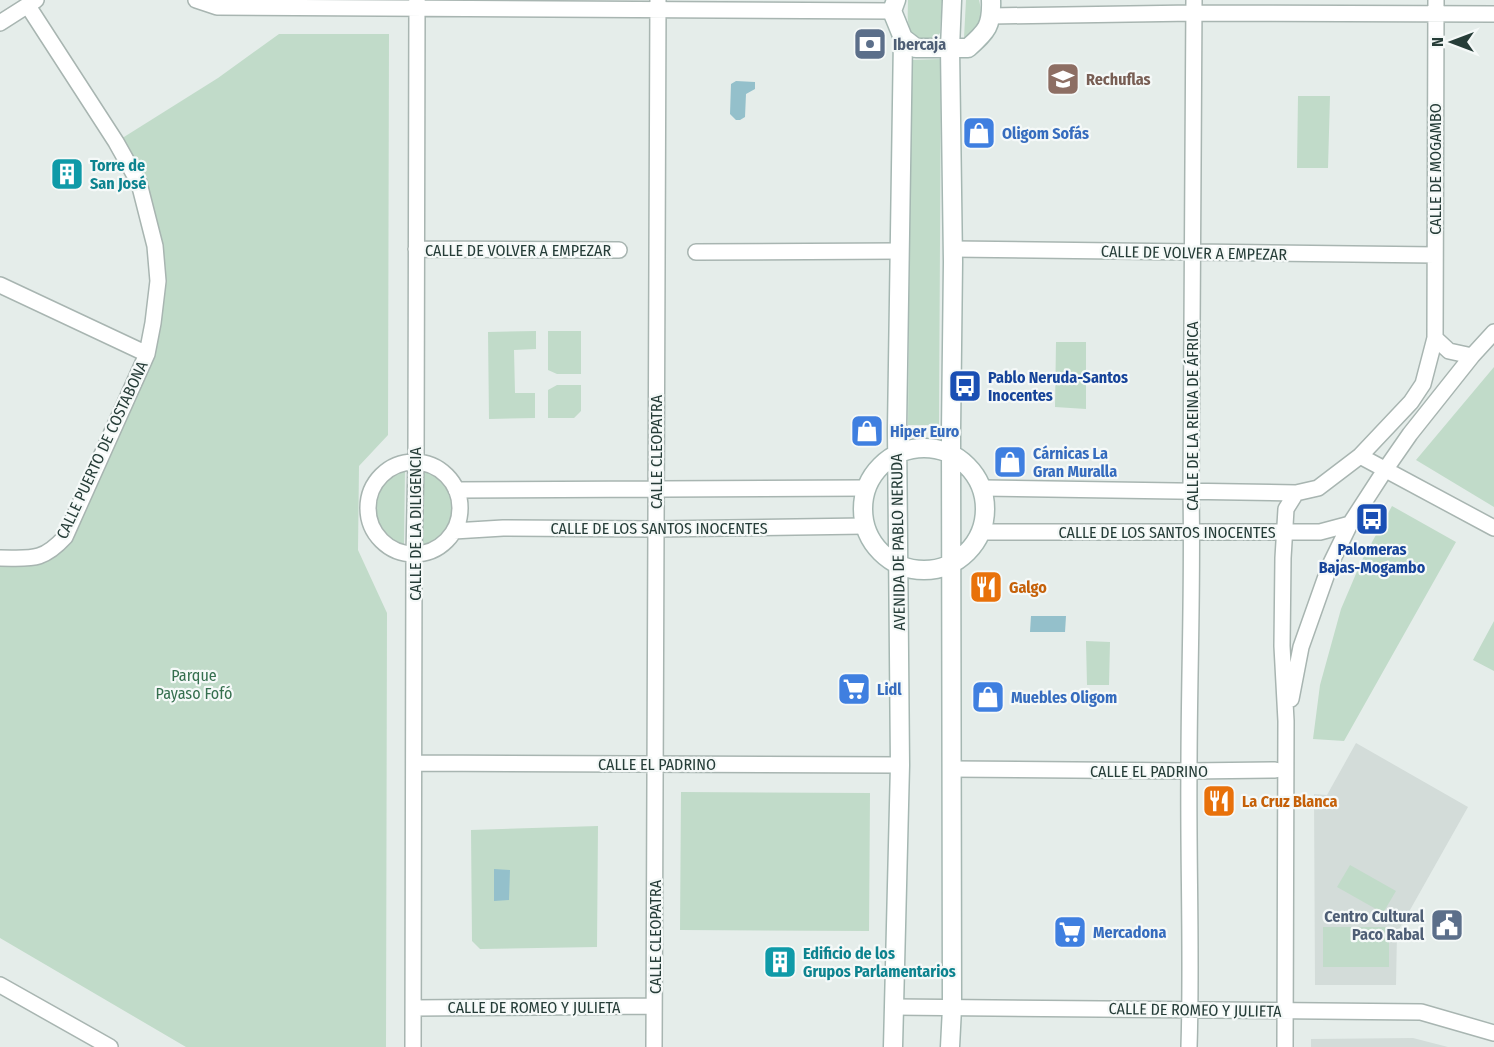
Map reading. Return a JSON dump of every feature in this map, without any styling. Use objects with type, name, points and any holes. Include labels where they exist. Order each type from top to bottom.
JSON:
[{"type":"main road","points":[[950,1047],[952,1008],[953,249],[950,48],[952,0]]},
{"type":"main road","name":"AVENIDA DE PABLO NERUDA","points":[[893,1047],[900,765],[897,453],[903,38],[894,5]]},
{"type":"main road","points":[[903,38],[916,48],[968,48],[984,33],[991,8]]},
{"type":"main road","points":[[924,447],[951,453],[972,469],[983,489],[986,511],[982,532],[970,552],[951,565],[925,571],[899,566],[877,549],[865,526],[862,508],[866,489],[877,469],[897,453],[924,447]]},
{"type":"street","points":[[196,0],[217,7],[894,5]]},
{"type":"street","points":[[0,23],[32,3]]},
{"type":"street","name":"CALLE PUERTO DE COSTABONA","points":[[0,558],[34,558],[54,549],[65,537],[147,354],[158,281],[155,246],[139,183],[32,3]]},
{"type":"street","name":"CALLE CLEOPATRA","points":[[654,1047],[658,4]]},
{"type":"street","name":"CALLE DE LA DILIGENCIA","points":[[413,1047],[417,5]]},
{"type":"street","name":"CALLE DE LA REINA DE ÁFRICA","points":[[1189,1047],[1194,6]]},
{"type":"street","points":[[991,8],[1436,7],[1494,14]]},
{"type":"street","name":"CALLE DE MOGAMBO","points":[[1296,493],[1318,488],[1360,456],[1411,402],[1423,384],[1435,338],[1436,7]]},
{"type":"street","name":"CALLE DE VOLVER A EMPEZAR","points":[[416,249],[619,250]]},
{"type":"street","name":"CALLE DE VOLVER A EMPEZAR","points":[[953,249],[1435,255]]},
{"type":"street","points":[[696,252],[900,251]]},
{"type":"street","points":[[0,285],[147,354]]},
{"type":"street","points":[[1286,721],[1301,647],[1330,565],[1350,524],[1410,434],[1494,332]]},
{"type":"street","points":[[1435,338],[1449,351],[1472,356]]},
{"type":"street","points":[[1360,456],[1494,528]]},
{"type":"street","points":[[416,462],[428,464],[440,470],[456,490],[459,518],[454,531],[437,548],[414,554],[400,552],[387,545],[376,535],[370,522],[368,507],[370,493],[377,480],[388,470],[401,464],[416,462]]},
{"type":"street","points":[[456,490],[866,489]]},
{"type":"street","points":[[983,489],[1296,493]]},
{"type":"street","points":[[1285,1047],[1286,721],[1282,646],[1283,531],[1286,509],[1296,493]]},
{"type":"street","name":"CALLE DE LOS SANTOS INOCENTES","points":[[982,532],[1320,532],[1350,524]]},
{"type":"street","name":"CALLE DE LOS SANTOS INOCENTES","points":[[454,531],[503,528],[656,529],[865,526]]},
{"type":"street","name":"CALLE EL PADRINO","points":[[414,763],[900,765]]},
{"type":"street","name":"CALLE EL PADRINO","points":[[951,770],[1275,770]]},
{"type":"street","points":[[0,985],[88,1042],[110,1047]]},
{"type":"street","name":"CALLE DE ROMEO Y JULIETA","points":[[414,1008],[654,1006]]},
{"type":"street","name":"CALLE DE ROMEO Y JULIETA","points":[[894,1007],[1421,1012],[1494,1033]]},
{"type":"shaded area","points":[[1356,743],[1468,807],[1397,933],[1396,985],[1315,985],[1314,794],[1327,795]]},
{"type":"shaded area","points":[[1413,1038],[1448,1047],[1311,1047],[1311,1039]]},
{"type":"green space","points":[[908,0],[942,0],[940,33],[934,40],[918,40],[911,32],[908,22]]},
{"type":"green space","points":[[966,0],[979,0],[981,12],[977,27],[964,38]]},
{"type":"green space","name":"Parque Payaso Fofó","points":[[279,34],[389,34],[388,435],[359,466],[358,550],[387,613],[386,1047],[186,1047],[0,938],[0,558],[54,549],[147,354],[155,246],[116,142],[218,78]]},
{"type":"green space","points":[[941,59],[939,425],[908,425],[911,60]]},
{"type":"green space","points":[[1298,96],[1330,96],[1328,168],[1297,168]]},
{"type":"green space","points":[[536,331],[536,349],[514,350],[515,393],[535,393],[535,418],[489,419],[488,332]]},
{"type":"green space","points":[[548,331],[581,331],[581,374],[557,374],[548,370]]},
{"type":"green space","points":[[1056,342],[1086,342],[1086,409],[1055,407]]},
{"type":"green space","points":[[1494,367],[1494,507],[1416,460]]},
{"type":"green space","points":[[557,385],[581,385],[581,411],[574,418],[548,418],[548,390]]},
{"type":"green space","points":[[405,469],[404,545],[390,540],[380,531],[374,519],[373,507],[375,495],[381,483],[391,474]]},
{"type":"green space","points":[[422,471],[440,477],[446,484],[452,502],[452,512],[446,530],[428,545],[422,544]]},
{"type":"green space","points":[[1392,506],[1456,542],[1344,741],[1313,739],[1320,685],[1341,609],[1361,562]]},
{"type":"green space","points":[[1494,621],[1494,671],[1473,660]]},
{"type":"green space","points":[[1086,641],[1110,642],[1109,685],[1087,685]]},
{"type":"green space","points":[[681,792],[870,793],[869,931],[680,930]]},
{"type":"green space","points":[[598,826],[597,947],[480,949],[472,941],[471,830]]},
{"type":"green space","points":[[1350,865],[1396,891],[1383,913],[1337,887]]},
{"type":"green space","points":[[1323,927],[1389,927],[1389,967],[1323,967]]},
{"type":"water","points":[[736,81],[755,82],[755,89],[746,94],[745,117],[740,120],[736,120],[730,114],[731,84]]},
{"type":"water","points":[[1031,616],[1066,616],[1065,632],[1030,632]]},
{"type":"water","points":[[494,869],[510,870],[509,900],[494,901]]},
{"type":"place","name":"Ibercaja","points":[[870,44]]},
{"type":"place","name":"Rechuflas","points":[[1063,79]]},
{"type":"place","name":"Oligom Sofás","points":[[979,133]]},
{"type":"place","name":"Torre de San José","points":[[67,174]]},
{"type":"place","name":"Pablo Neruda-Santos Inocentes","points":[[965,386]]},
{"type":"place","name":"Hiper Euro","points":[[867,431]]},
{"type":"place","name":"Cárnicas La Gran Muralla","points":[[1010,462]]},
{"type":"place","name":"Palomeras Bajas-Mogambo","points":[[1372,519]]},
{"type":"place","name":"Galgo","points":[[986,587]]},
{"type":"place","name":"Lidl","points":[[854,689]]},
{"type":"place","name":"Muebles Oligom","points":[[988,697]]},
{"type":"place","name":"La Cruz Blanca","points":[[1219,801]]},
{"type":"place","name":"Centro Cultural Paco Rabal","points":[[1447,925]]},
{"type":"place","name":"Mercadona","points":[[1070,932]]},
{"type":"place","name":"Edificio de los Grupos Parlamentarios","points":[[780,962]]}]
